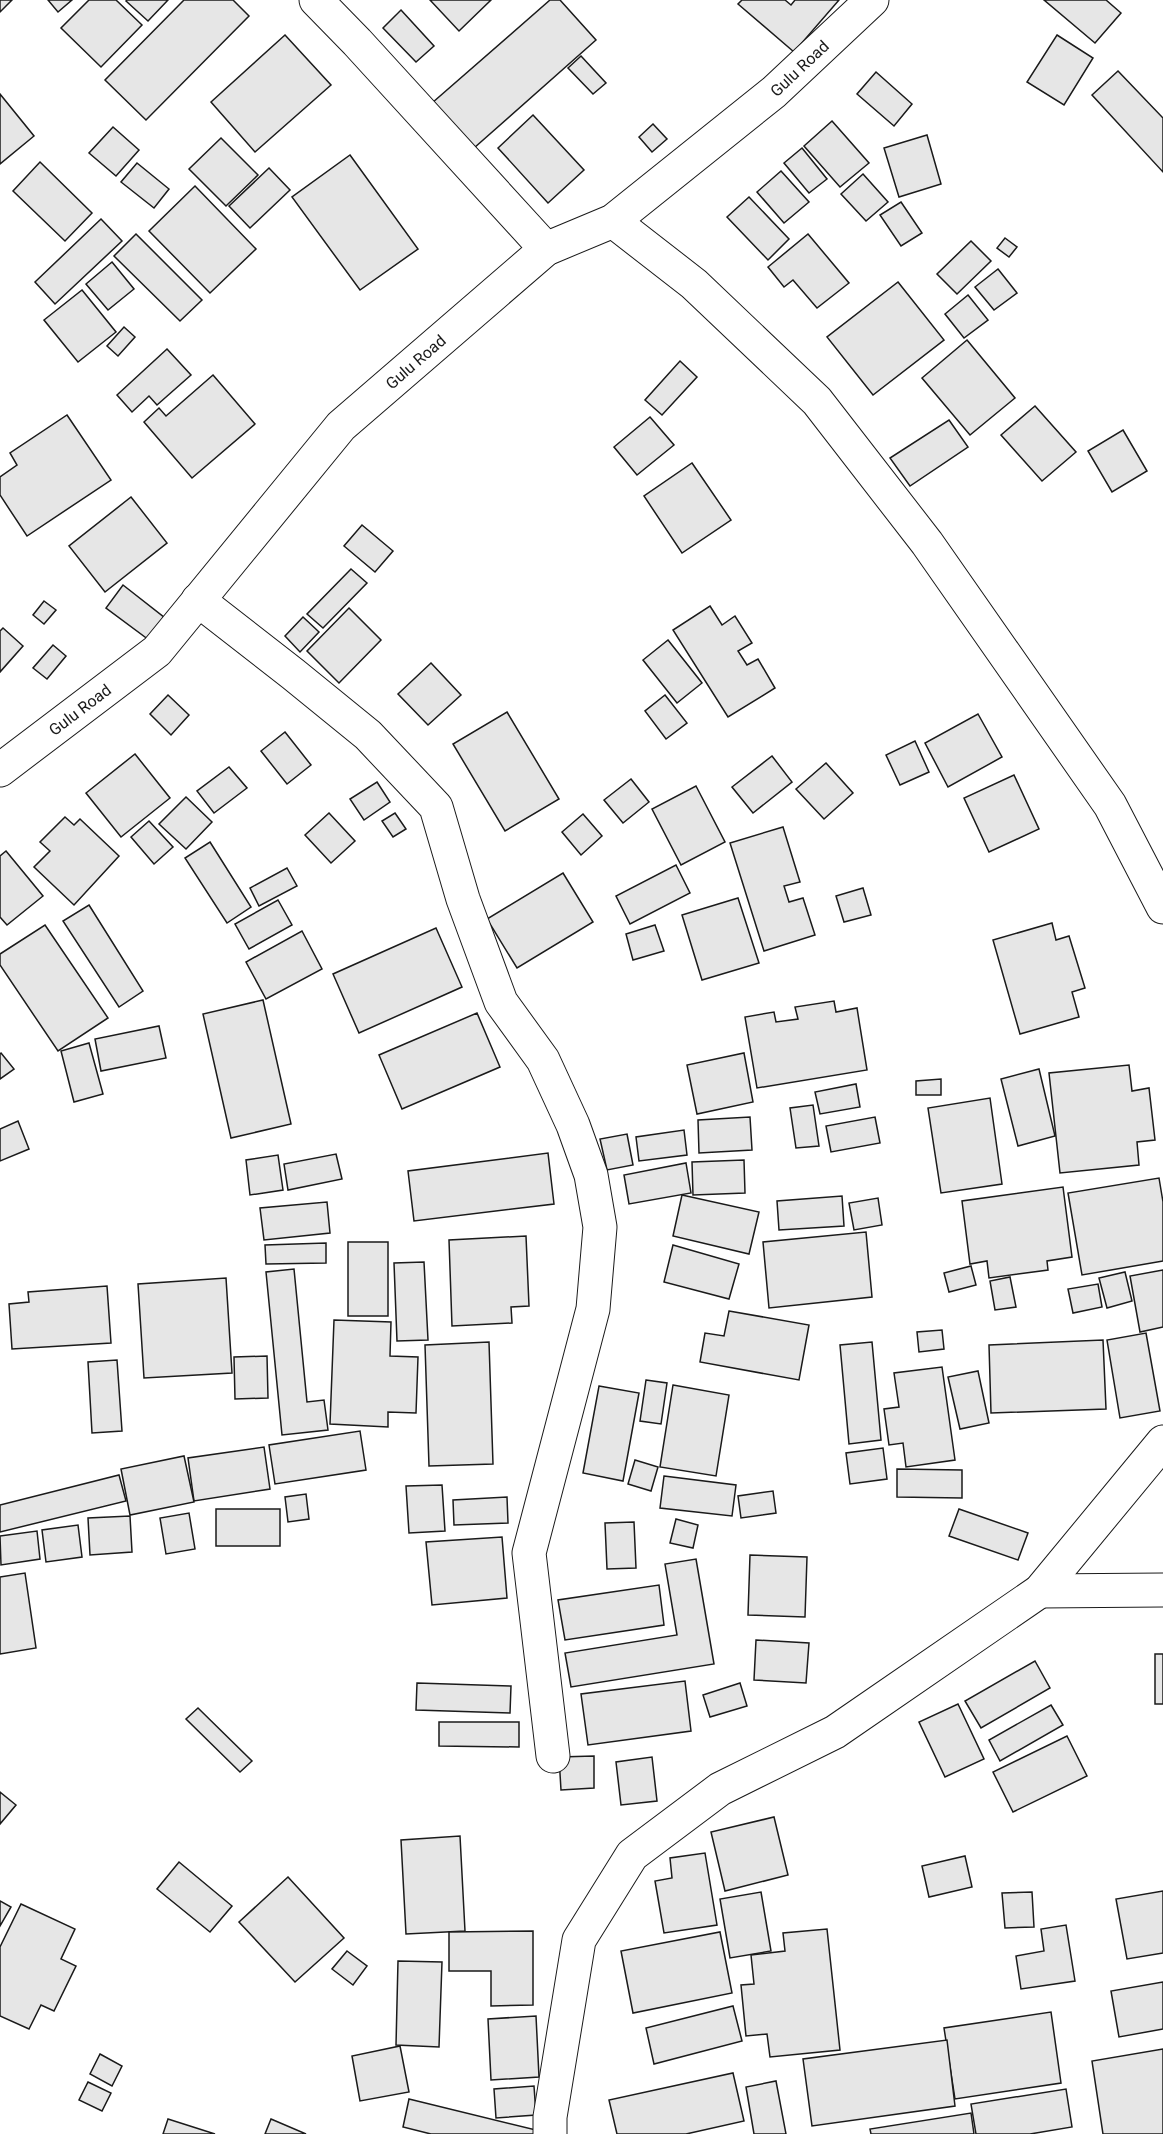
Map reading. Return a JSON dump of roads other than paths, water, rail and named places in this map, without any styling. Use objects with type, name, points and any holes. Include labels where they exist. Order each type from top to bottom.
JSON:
[{"type":"street","points":[[316,0],[365,50],[546,249]]},
{"type":"street","name":"Gulu Road","points":[[0,770],[158,651],[341,426],[546,249],[613,221],[774,92],[872,0]]},
{"type":"street","points":[[613,221],[694,284],[817,401],[927,543],[1110,806],[1163,907]]},
{"type":"street","points":[[198,600],[368,735],[436,807],[464,899],[501,1002],[543,1060],[573,1125],[591,1175],[600,1227],[593,1309],[530,1553],[553,1756]]},
{"type":"street","points":[[550,2134],[550,2117],[579,1940],[632,1855],[720,1789],[835,1732],[1040,1591],[1163,1442]]},
{"type":"street","points":[[1040,1591],[1163,1590]]}]
